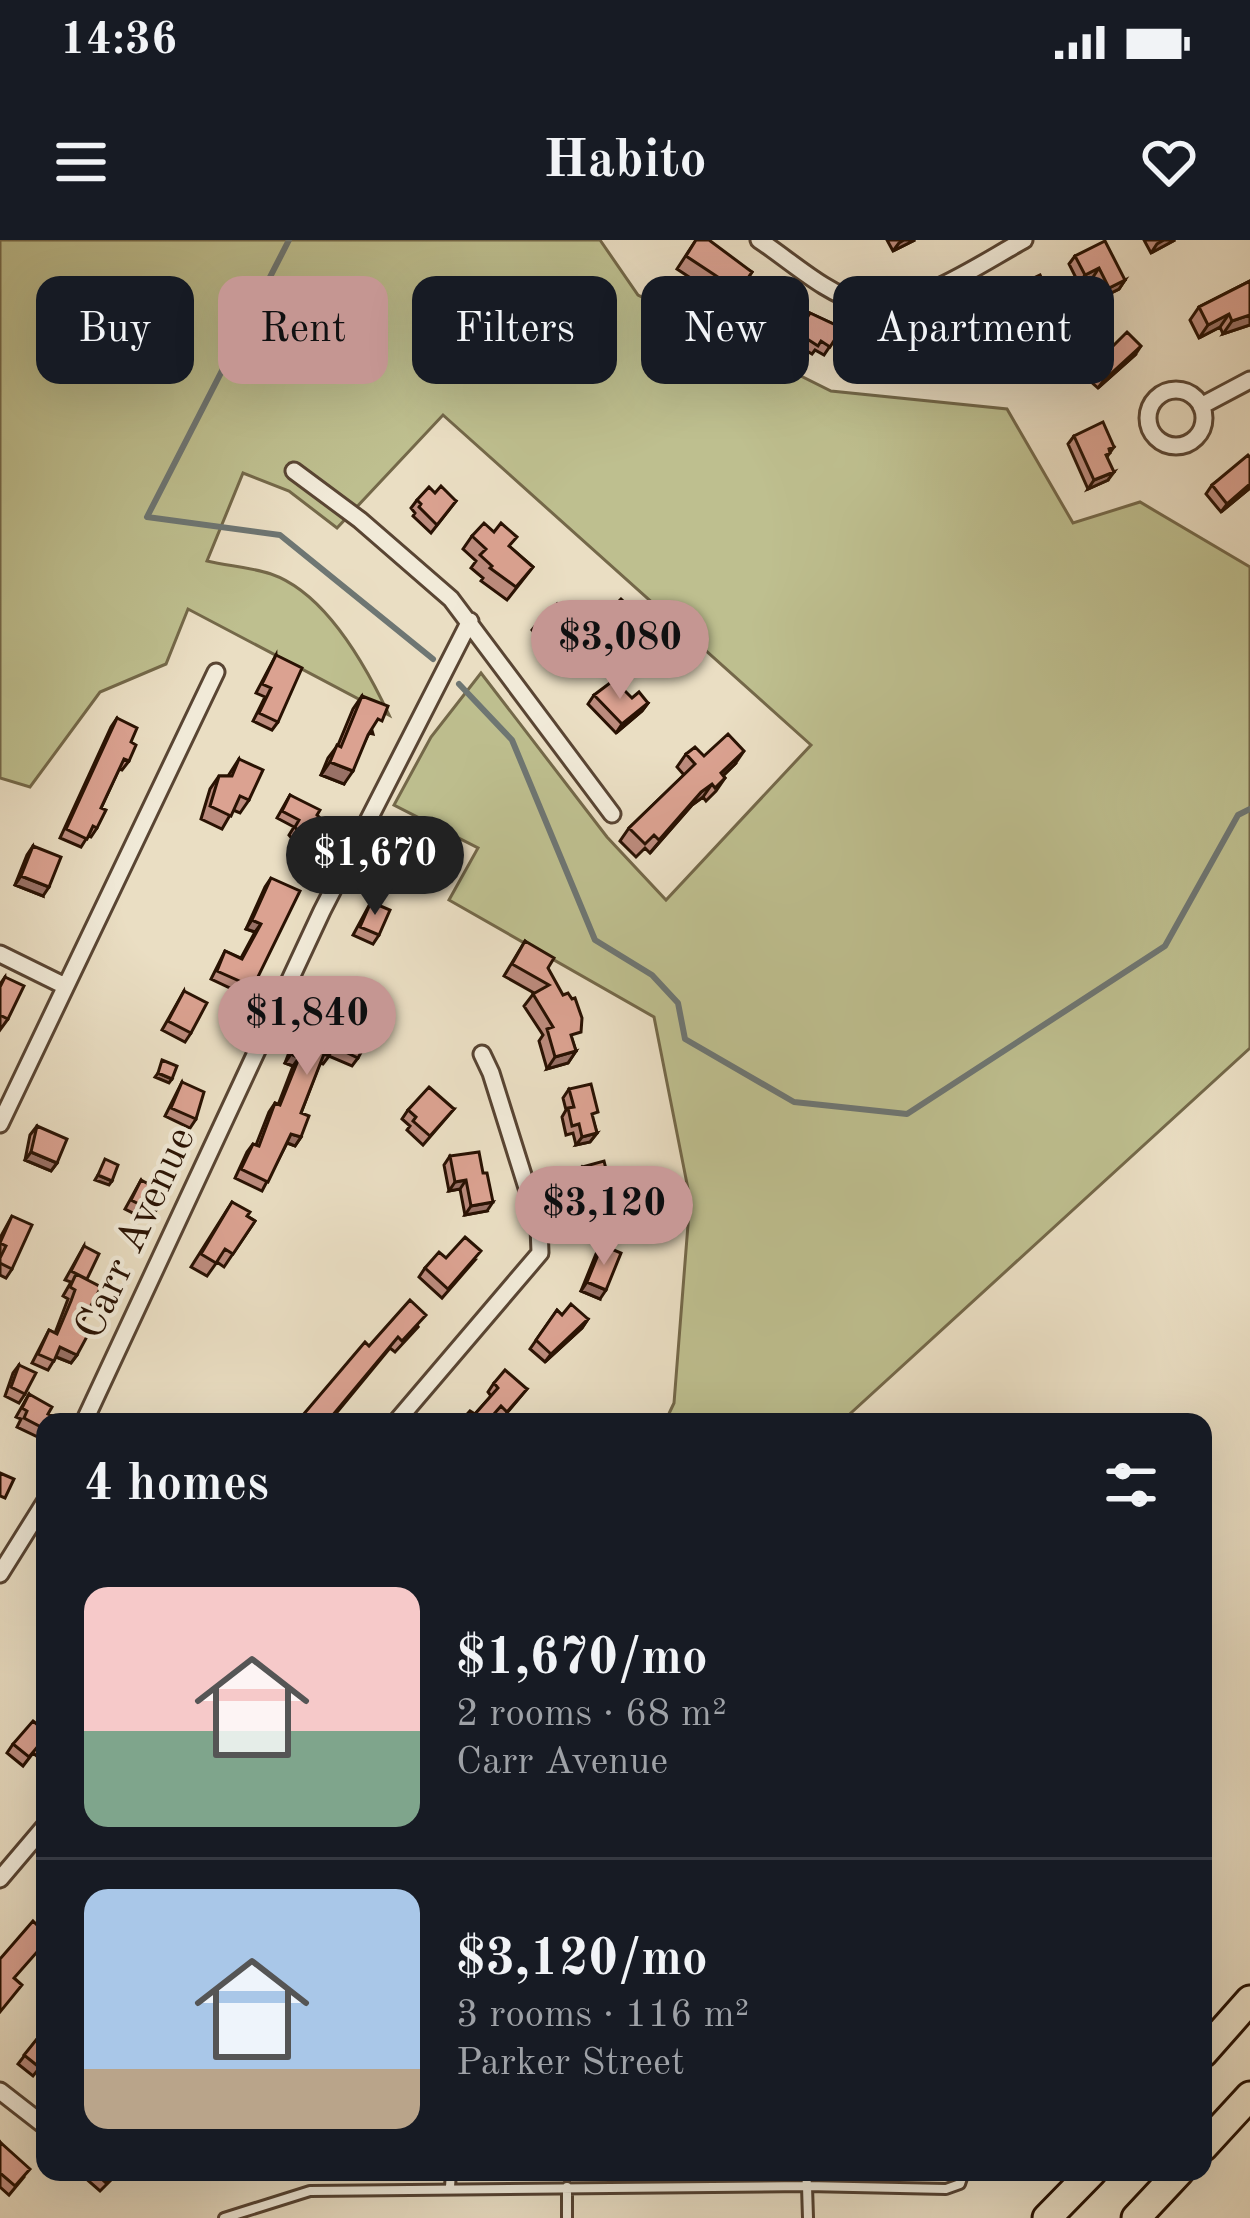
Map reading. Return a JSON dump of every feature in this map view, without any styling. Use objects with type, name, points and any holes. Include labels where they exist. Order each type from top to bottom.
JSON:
[{"type":"highway","points":[[1212,2044],[1250,2000]]},
{"type":"highway","points":[[1212,2137],[1250,2096]]},
{"type":"highway","points":[[1047,2218],[1083,2181]]},
{"type":"highway","points":[[1136,2218],[1171,2181]]},
{"type":"street","points":[[759,240],[847,298],[879,305],[916,297],[1024,240]]},
{"type":"street","points":[[1201,406],[1250,380]]},
{"type":"street","points":[[294,471],[384,540],[470,621],[612,814]]},
{"type":"street","name":"Carr Avenue","points":[[88,1413],[322,911],[470,621]]},
{"type":"street","points":[[0,1124],[215,672]]},
{"type":"street","points":[[0,954],[65,986]]},
{"type":"street","points":[[404,1413],[540,1253],[539,1226],[482,1054]]},
{"type":"street","points":[[0,1574],[36,1516]]},
{"type":"street","points":[[0,1879],[36,1837]]},
{"type":"street","points":[[0,2091],[36,2119]]},
{"type":"lane","points":[[450,2181],[450,2187]]},
{"type":"lane","points":[[807,2181],[808,2218]]},
{"type":"lane","points":[[224,2218],[310,2192],[450,2187],[946,2189],[962,2181]]},
{"type":"lane","points":[[567,2187],[567,2218]]},
{"type":"green space","points":[[0,240],[600,240],[641,296],[641,384],[809,384],[809,380],[831,391],[1007,409],[1073,523],[1140,502],[1250,567],[1250,1048],[851,1413],[669,1413],[674,1403],[690,1199],[654,1017],[449,900],[478,848],[394,805],[431,737],[481,673],[607,837],[666,900],[811,745],[443,415],[337,528],[289,491],[243,473],[207,561],[271,574],[309,597],[342,633],[389,715],[188,609],[166,664],[100,692],[30,787],[0,778]]},
{"type":"building","points":[[696,240],[709,240],[752,272],[749,276],[716,276],[686,256]]},
{"type":"building","points":[[1105,241],[1125,280],[1114,286],[1114,276],[1103,276],[1099,268],[1085,275],[1075,256]]},
{"type":"building","points":[[1250,281],[1250,315],[1232,321],[1229,314],[1208,325],[1199,307]]},
{"type":"building","points":[[809,315],[833,324],[830,347],[809,340]]},
{"type":"building","points":[[1127,332],[1141,346],[1114,371],[1114,345]]},
{"type":"building","points":[[1103,422],[1114,447],[1106,455],[1114,472],[1094,480],[1074,436]]},
{"type":"building","points":[[1248,455],[1250,484],[1227,504],[1212,485]]},
{"type":"building","points":[[441,486],[456,501],[437,525],[417,500],[429,487],[435,493]]},
{"type":"building","points":[[484,523],[494,532],[501,523],[517,537],[509,546],[533,567],[516,587],[480,555],[486,549],[472,536]]},
{"type":"building","points":[[621,599],[638,615],[617,636],[600,620]]},
{"type":"building","points":[[557,604],[574,623],[580,618],[590,630],[565,653],[539,621]]},
{"type":"building","points":[[276,655],[302,668],[278,722],[259,713],[271,688],[262,684]]},
{"type":"building","points":[[614,680],[632,698],[639,692],[648,703],[622,724],[594,695]]},
{"type":"building","points":[[362,696],[388,706],[368,735],[353,771],[330,762]]},
{"type":"building","points":[[117,718],[137,728],[131,742],[136,745],[129,761],[124,759],[101,808],[106,810],[87,839],[66,829]]},
{"type":"building","points":[[728,734],[744,751],[721,773],[725,778],[701,792],[659,840],[654,835],[645,844],[629,828],[695,764],[686,754],[695,747],[704,756]]},
{"type":"building","points":[[239,759],[263,770],[249,800],[240,796],[231,816],[210,806],[219,776],[232,776]]},
{"type":"building","points":[[290,795],[320,810],[317,815],[332,829],[323,843],[299,833],[295,827],[299,820],[282,811]]},
{"type":"building","points":[[428,826],[450,837],[435,866],[413,856]]},
{"type":"building","points":[[33,846],[61,857],[49,887],[21,876]]},
{"type":"building","points":[[271,878],[300,891],[253,987],[217,971],[225,951],[242,959],[261,924],[252,920]]},
{"type":"building","points":[[371,902],[390,910],[379,935],[360,927]]},
{"type":"building","points":[[525,941],[554,958],[548,968],[563,995],[575,998],[582,1018],[581,1032],[571,1035],[576,1051],[555,1057],[547,1029],[553,1027],[533,994],[549,985],[512,964]]},
{"type":"building","points":[[5,977],[24,986],[8,1019],[0,1015],[0,987]]},
{"type":"building","points":[[184,991],[207,1003],[191,1033],[168,1021]]},
{"type":"building","points":[[320,991],[376,1025],[358,1058],[333,1046],[329,1056],[324,1054],[301,1113],[309,1116],[301,1137],[291,1134],[268,1182],[241,1169],[253,1144],[259,1146],[275,1103],[280,1105],[299,1058],[291,1054],[299,1034],[306,1037]]},
{"type":"building","points":[[162,1060],[177,1066],[172,1079],[158,1073]]},
{"type":"building","points":[[182,1082],[204,1092],[196,1119],[171,1108]]},
{"type":"building","points":[[591,1084],[597,1133],[582,1137],[579,1124],[572,1126],[569,1089]]},
{"type":"building","points":[[429,1087],[454,1109],[430,1136],[408,1110]]},
{"type":"building","points":[[37,1126],[67,1139],[57,1163],[31,1152]]},
{"type":"building","points":[[479,1152],[493,1202],[471,1206],[466,1180],[455,1182],[450,1156]]},
{"type":"building","points":[[105,1159],[118,1165],[112,1181],[98,1175]]},
{"type":"building","points":[[604,1161],[616,1209],[594,1214],[582,1167]]},
{"type":"building","points":[[141,1180],[165,1193],[157,1209],[131,1200]]},
{"type":"building","points":[[671,1187],[677,1211],[647,1219],[640,1195]]},
{"type":"building","points":[[232,1202],[250,1212],[247,1216],[255,1221],[233,1254],[225,1249],[216,1263],[201,1254]]},
{"type":"building","points":[[12,1216],[32,1225],[12,1269],[0,1263],[6,1246],[0,1243]]},
{"type":"building","points":[[465,1237],[481,1251],[448,1289],[425,1268],[439,1252],[446,1258]]},
{"type":"building","points":[[602,1245],[621,1253],[606,1290],[587,1282]]},
{"type":"building","points":[[84,1246],[99,1254],[87,1279],[71,1271]]},
{"type":"building","points":[[76,1274],[101,1287],[80,1326],[90,1331],[77,1355],[60,1347],[54,1361],[38,1354],[49,1330],[57,1334],[75,1290],[70,1287]]},
{"type":"building","points":[[410,1300],[426,1315],[402,1341],[398,1337],[335,1413],[305,1413],[365,1342],[369,1346]]},
{"type":"building","points":[[571,1304],[588,1319],[551,1354],[536,1340],[557,1310],[562,1315]]},
{"type":"building","points":[[19,1365],[36,1373],[25,1394],[11,1387]]},
{"type":"building","points":[[505,1370],[527,1389],[507,1412],[501,1406],[495,1413],[476,1413],[498,1388],[494,1383]]},
{"type":"building","points":[[29,1394],[52,1407],[49,1413],[36,1413],[36,1424],[24,1418],[27,1411],[22,1408]]},
{"type":"building","points":[[0,1473],[14,1479],[5,1498],[0,1496]]},
{"type":"building","points":[[33,1721],[36,1724],[36,1749],[29,1757],[13,1744]]},
{"type":"building","points":[[33,1921],[36,1953],[14,1978],[22,1985],[0,2012],[0,1959]]},
{"type":"building","points":[[36,2040],[36,2065],[24,2055]]},
{"type":"building","points":[[0,2142],[30,2169],[15,2186],[0,2173]]},
{"type":"waterway","points":[[289,240],[147,517],[280,535],[433,659]]},
{"type":"waterway","points":[[459,684],[512,740],[595,940],[652,975],[678,1003],[685,1039],[794,1102],[907,1114],[1165,946],[1238,815],[1250,809]]}]
